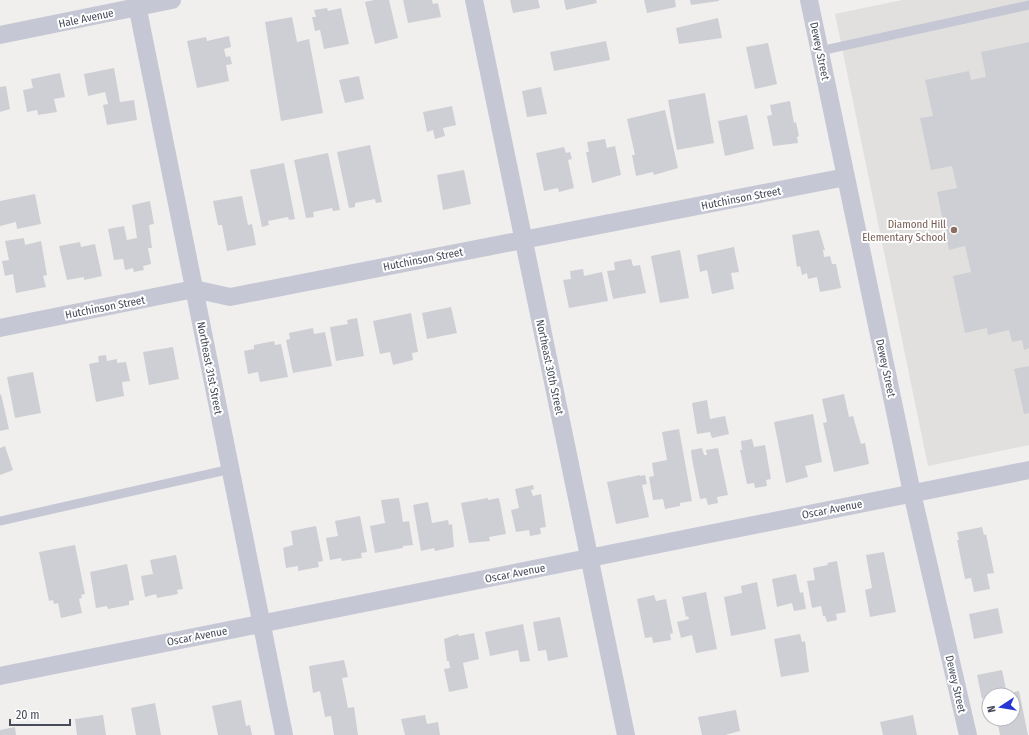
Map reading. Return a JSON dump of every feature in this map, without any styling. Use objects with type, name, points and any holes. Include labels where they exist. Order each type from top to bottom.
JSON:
[{"type":"street","name":"Hale Avenue","points":[[0,35],[137,4],[172,0]]},
{"type":"street","name":"Northeast 30th Street","points":[[474,0],[626,735]]},
{"type":"street","name":"Dewey Street","points":[[809,0],[912,493],[968,735]]},
{"type":"street","name":"Northeast 31st Street","points":[[137,4],[284,735]]},
{"type":"street","name":"Hutchinson Street","points":[[0,328],[194,289],[230,297],[846,177]]},
{"type":"street","name":"Oscar Avenue","points":[[0,676],[1029,470]]},
{"type":"lane","points":[[820,51],[1029,5]]},
{"type":"lane","points":[[0,521],[230,468]]},
{"type":"shaded area","name":"Diamond Hill Elementary School","points":[[902,0],[1029,0],[1029,445],[928,466],[835,14]]},
{"type":"building","points":[[374,0],[389,0],[398,38],[375,44],[365,2]]},
{"type":"building","points":[[403,0],[432,0],[433,4],[438,3],[441,17],[408,23]]},
{"type":"building","points":[[510,0],[538,0],[540,8],[513,13]]},
{"type":"building","points":[[564,0],[596,0],[597,3],[566,10]]},
{"type":"building","points":[[644,0],[675,0],[676,7],[647,13]]},
{"type":"building","points":[[690,0],[719,0],[719,1],[691,5]]},
{"type":"building","points":[[327,8],[328,11],[341,8],[349,44],[324,49],[320,30],[315,31],[312,17],[316,17],[314,10]]},
{"type":"building","points":[[292,17],[297,42],[309,39],[323,113],[281,121],[265,22]]},
{"type":"building","points":[[718,18],[722,38],[679,44],[676,28]]},
{"type":"building","points":[[229,36],[231,47],[224,49],[226,57],[230,56],[232,64],[226,65],[229,81],[197,88],[187,41],[206,37],[207,41]]},
{"type":"building","points":[[606,41],[610,60],[554,71],[550,52]]},
{"type":"building","points":[[1029,42],[1029,348],[1024,350],[1022,340],[1012,342],[1009,330],[988,335],[987,328],[965,333],[953,276],[971,272],[965,246],[949,250],[937,192],[957,188],[952,166],[931,170],[920,118],[933,116],[925,80],[969,71],[971,80],[986,77],[981,52]]},
{"type":"building","points":[[768,43],[777,84],[755,89],[746,47]]},
{"type":"building","points":[[114,68],[120,102],[134,100],[137,120],[107,125],[103,105],[108,104],[105,92],[88,96],[84,74]]},
{"type":"building","points":[[60,73],[65,97],[54,99],[57,112],[38,115],[37,110],[27,112],[23,90],[33,88],[31,79]]},
{"type":"building","points":[[359,76],[364,99],[345,103],[339,80]]},
{"type":"building","points":[[6,86],[10,109],[0,112],[0,87]]},
{"type":"building","points":[[541,87],[547,114],[527,117],[522,91]]},
{"type":"building","points":[[705,93],[714,143],[677,150],[668,100]]},
{"type":"building","points":[[790,101],[794,123],[796,122],[799,136],[797,137],[798,143],[773,146],[767,116],[772,115],[770,105]]},
{"type":"building","points":[[452,106],[456,125],[443,128],[445,136],[435,139],[433,130],[427,132],[423,112]]},
{"type":"building","points":[[665,110],[678,168],[654,175],[653,172],[636,176],[632,155],[635,155],[627,119]]},
{"type":"building","points":[[747,115],[754,149],[725,156],[718,121]]},
{"type":"building","points":[[605,139],[607,148],[615,146],[621,175],[592,183],[586,152],[589,152],[587,142]]},
{"type":"building","points":[[370,145],[382,202],[376,203],[375,199],[355,203],[355,207],[349,208],[337,152]]},
{"type":"building","points":[[564,147],[566,153],[570,152],[572,159],[568,160],[574,188],[559,192],[558,188],[544,191],[536,153]]},
{"type":"building","points":[[328,153],[340,210],[333,211],[332,208],[313,212],[314,217],[306,218],[294,160]]},
{"type":"building","points":[[284,163],[295,219],[289,220],[288,217],[268,221],[269,225],[262,227],[250,170]]},
{"type":"building","points":[[464,170],[471,204],[443,210],[437,175]]},
{"type":"building","points":[[35,194],[41,224],[17,229],[16,222],[0,226],[0,201]]},
{"type":"building","points":[[242,196],[248,225],[252,224],[256,245],[227,251],[222,225],[218,225],[213,201]]},
{"type":"building","points":[[150,201],[154,224],[149,225],[152,248],[148,248],[151,264],[143,266],[144,270],[134,272],[133,268],[125,270],[123,259],[114,260],[108,229],[124,226],[127,240],[137,238],[132,205]]},
{"type":"building","points":[[819,230],[825,250],[823,250],[824,257],[830,256],[832,264],[836,264],[841,288],[820,292],[817,277],[808,279],[807,273],[802,275],[800,266],[797,267],[792,235]]},
{"type":"building","points":[[24,238],[25,245],[41,241],[47,275],[43,276],[46,287],[16,293],[13,274],[5,276],[2,261],[9,260],[5,241]]},
{"type":"building","points":[[80,242],[81,247],[95,244],[102,276],[84,280],[84,277],[67,280],[59,246]]},
{"type":"building","points":[[734,247],[739,272],[731,273],[734,289],[712,294],[707,270],[700,272],[697,255]]},
{"type":"building","points":[[680,250],[689,298],[660,303],[651,256]]},
{"type":"building","points":[[631,259],[633,266],[640,265],[646,293],[613,299],[607,271],[615,270],[614,262]]},
{"type":"building","points":[[583,269],[584,276],[602,272],[608,301],[569,308],[563,280],[571,279],[570,271]]},
{"type":"building","points":[[451,307],[457,333],[427,339],[422,313]]},
{"type":"building","points":[[411,313],[418,352],[412,353],[413,360],[393,365],[390,352],[380,354],[373,321]]},
{"type":"building","points":[[357,318],[364,356],[336,361],[330,327],[348,324],[347,320]]},
{"type":"building","points":[[313,328],[314,334],[325,332],[332,366],[293,373],[286,340],[290,339],[289,333]]},
{"type":"building","points":[[274,341],[275,345],[281,344],[288,377],[260,382],[258,372],[248,374],[244,351],[254,349],[254,345]]},
{"type":"building","points":[[173,347],[179,379],[149,385],[143,352]]},
{"type":"building","points":[[106,355],[107,361],[117,359],[117,363],[126,362],[130,381],[122,382],[124,396],[96,402],[89,364],[99,362],[98,356]]},
{"type":"building","points":[[1029,366],[1029,413],[1024,414],[1014,369]]},
{"type":"building","points":[[33,372],[41,413],[15,418],[7,377]]},
{"type":"building","points":[[1,394],[9,429],[0,431],[0,395]]},
{"type":"building","points":[[844,394],[849,417],[853,416],[861,444],[865,443],[869,464],[834,472],[823,423],[827,422],[822,399]]},
{"type":"building","points":[[707,400],[710,419],[725,416],[729,434],[712,438],[710,432],[697,434],[692,403]]},
{"type":"building","points":[[813,414],[822,462],[805,466],[808,477],[786,483],[774,422]]},
{"type":"building","points":[[679,429],[692,501],[680,503],[680,506],[665,509],[663,499],[653,500],[649,477],[654,476],[652,463],[667,460],[662,432]]},
{"type":"building","points":[[752,439],[754,447],[765,445],[771,479],[766,480],[767,486],[755,488],[754,483],[747,484],[740,450],[742,450],[741,441]]},
{"type":"building","points":[[5,446],[13,470],[0,475],[0,448]]},
{"type":"building","points":[[702,448],[704,455],[707,455],[706,450],[718,448],[728,495],[717,497],[718,503],[708,505],[706,498],[700,499],[691,450]]},
{"type":"building","points":[[645,475],[647,484],[642,485],[649,517],[616,524],[607,482]]},
{"type":"building","points":[[533,485],[534,489],[531,490],[533,496],[541,494],[546,527],[540,528],[541,534],[530,536],[529,530],[516,532],[511,510],[519,508],[515,489]]},
{"type":"building","points":[[399,498],[403,522],[409,521],[413,545],[375,553],[370,526],[385,523],[381,500]]},
{"type":"building","points":[[488,498],[488,500],[499,498],[506,534],[489,537],[490,541],[469,543],[461,503]]},
{"type":"building","points":[[428,502],[432,523],[448,520],[449,525],[452,524],[454,547],[435,551],[434,548],[421,551],[413,505]]},
{"type":"building","points":[[360,516],[367,552],[361,553],[362,558],[342,561],[341,558],[330,560],[326,538],[338,536],[335,521]]},
{"type":"building","points":[[316,526],[323,561],[318,562],[319,567],[298,571],[298,566],[286,568],[283,548],[293,545],[291,531]]},
{"type":"building","points":[[982,527],[984,535],[986,534],[994,573],[987,574],[990,589],[974,592],[971,578],[965,579],[957,540],[959,540],[957,532]]},
{"type":"building","points":[[75,545],[85,594],[81,595],[82,598],[79,599],[82,613],[61,618],[58,603],[54,604],[53,600],[49,601],[39,552]]},
{"type":"building","points":[[884,552],[896,612],[870,617],[865,590],[872,588],[866,555]]},
{"type":"building","points":[[176,555],[183,589],[177,590],[178,594],[157,598],[156,594],[145,597],[141,576],[153,574],[150,560]]},
{"type":"building","points":[[837,561],[846,612],[836,614],[837,620],[827,622],[825,616],[823,616],[821,606],[812,608],[807,581],[815,580],[813,568],[828,565],[827,563]]},
{"type":"building","points":[[127,564],[134,600],[129,601],[129,605],[108,609],[107,606],[96,608],[90,572]]},
{"type":"building","points":[[796,574],[800,593],[803,592],[806,609],[794,611],[792,603],[777,607],[772,579]]},
{"type":"building","points":[[757,582],[766,629],[731,636],[724,597],[742,593],[741,586]]},
{"type":"building","points":[[706,592],[717,649],[696,653],[692,635],[681,638],[677,622],[689,619],[688,616],[686,617],[682,597]]},
{"type":"building","points":[[654,595],[656,601],[666,599],[673,633],[670,634],[671,640],[653,643],[652,637],[645,638],[637,599]]},
{"type":"building","points":[[998,608],[1003,633],[974,639],[969,614]]},
{"type":"building","points":[[560,617],[568,657],[548,661],[546,650],[538,651],[533,622]]},
{"type":"building","points":[[523,624],[530,661],[520,662],[518,650],[490,656],[485,632]]},
{"type":"building","points":[[474,633],[479,659],[463,663],[468,688],[449,692],[444,669],[450,668],[449,661],[447,661],[444,639],[458,634],[459,636]]},
{"type":"building","points":[[800,634],[802,642],[805,641],[809,672],[781,677],[774,639]]},
{"type":"building","points":[[344,660],[348,677],[342,678],[348,708],[354,707],[358,735],[334,735],[331,716],[325,717],[320,691],[313,693],[309,666]]},
{"type":"building","points":[[1002,670],[1006,687],[981,687],[981,694],[977,675]]},
{"type":"building","points":[[241,700],[246,726],[250,725],[252,735],[218,735],[212,706]]},
{"type":"building","points":[[1021,701],[1028,735],[1000,735],[998,727],[1021,727]]},
{"type":"building","points":[[155,703],[161,735],[136,735],[131,708]]},
{"type":"building","points":[[736,710],[740,731],[725,735],[702,735],[698,717]]},
{"type":"building","points":[[103,715],[106,735],[77,735],[75,719]]},
{"type":"building","points":[[425,715],[427,724],[438,722],[440,735],[405,735],[401,719]]},
{"type":"building","points":[[913,715],[917,735],[883,735],[880,722]]},
{"type":"building","points":[[15,727],[16,735],[0,735],[0,730]]},
{"type":"place","name":"Diamond Hill Elementary School","points":[[954,230]]}]
